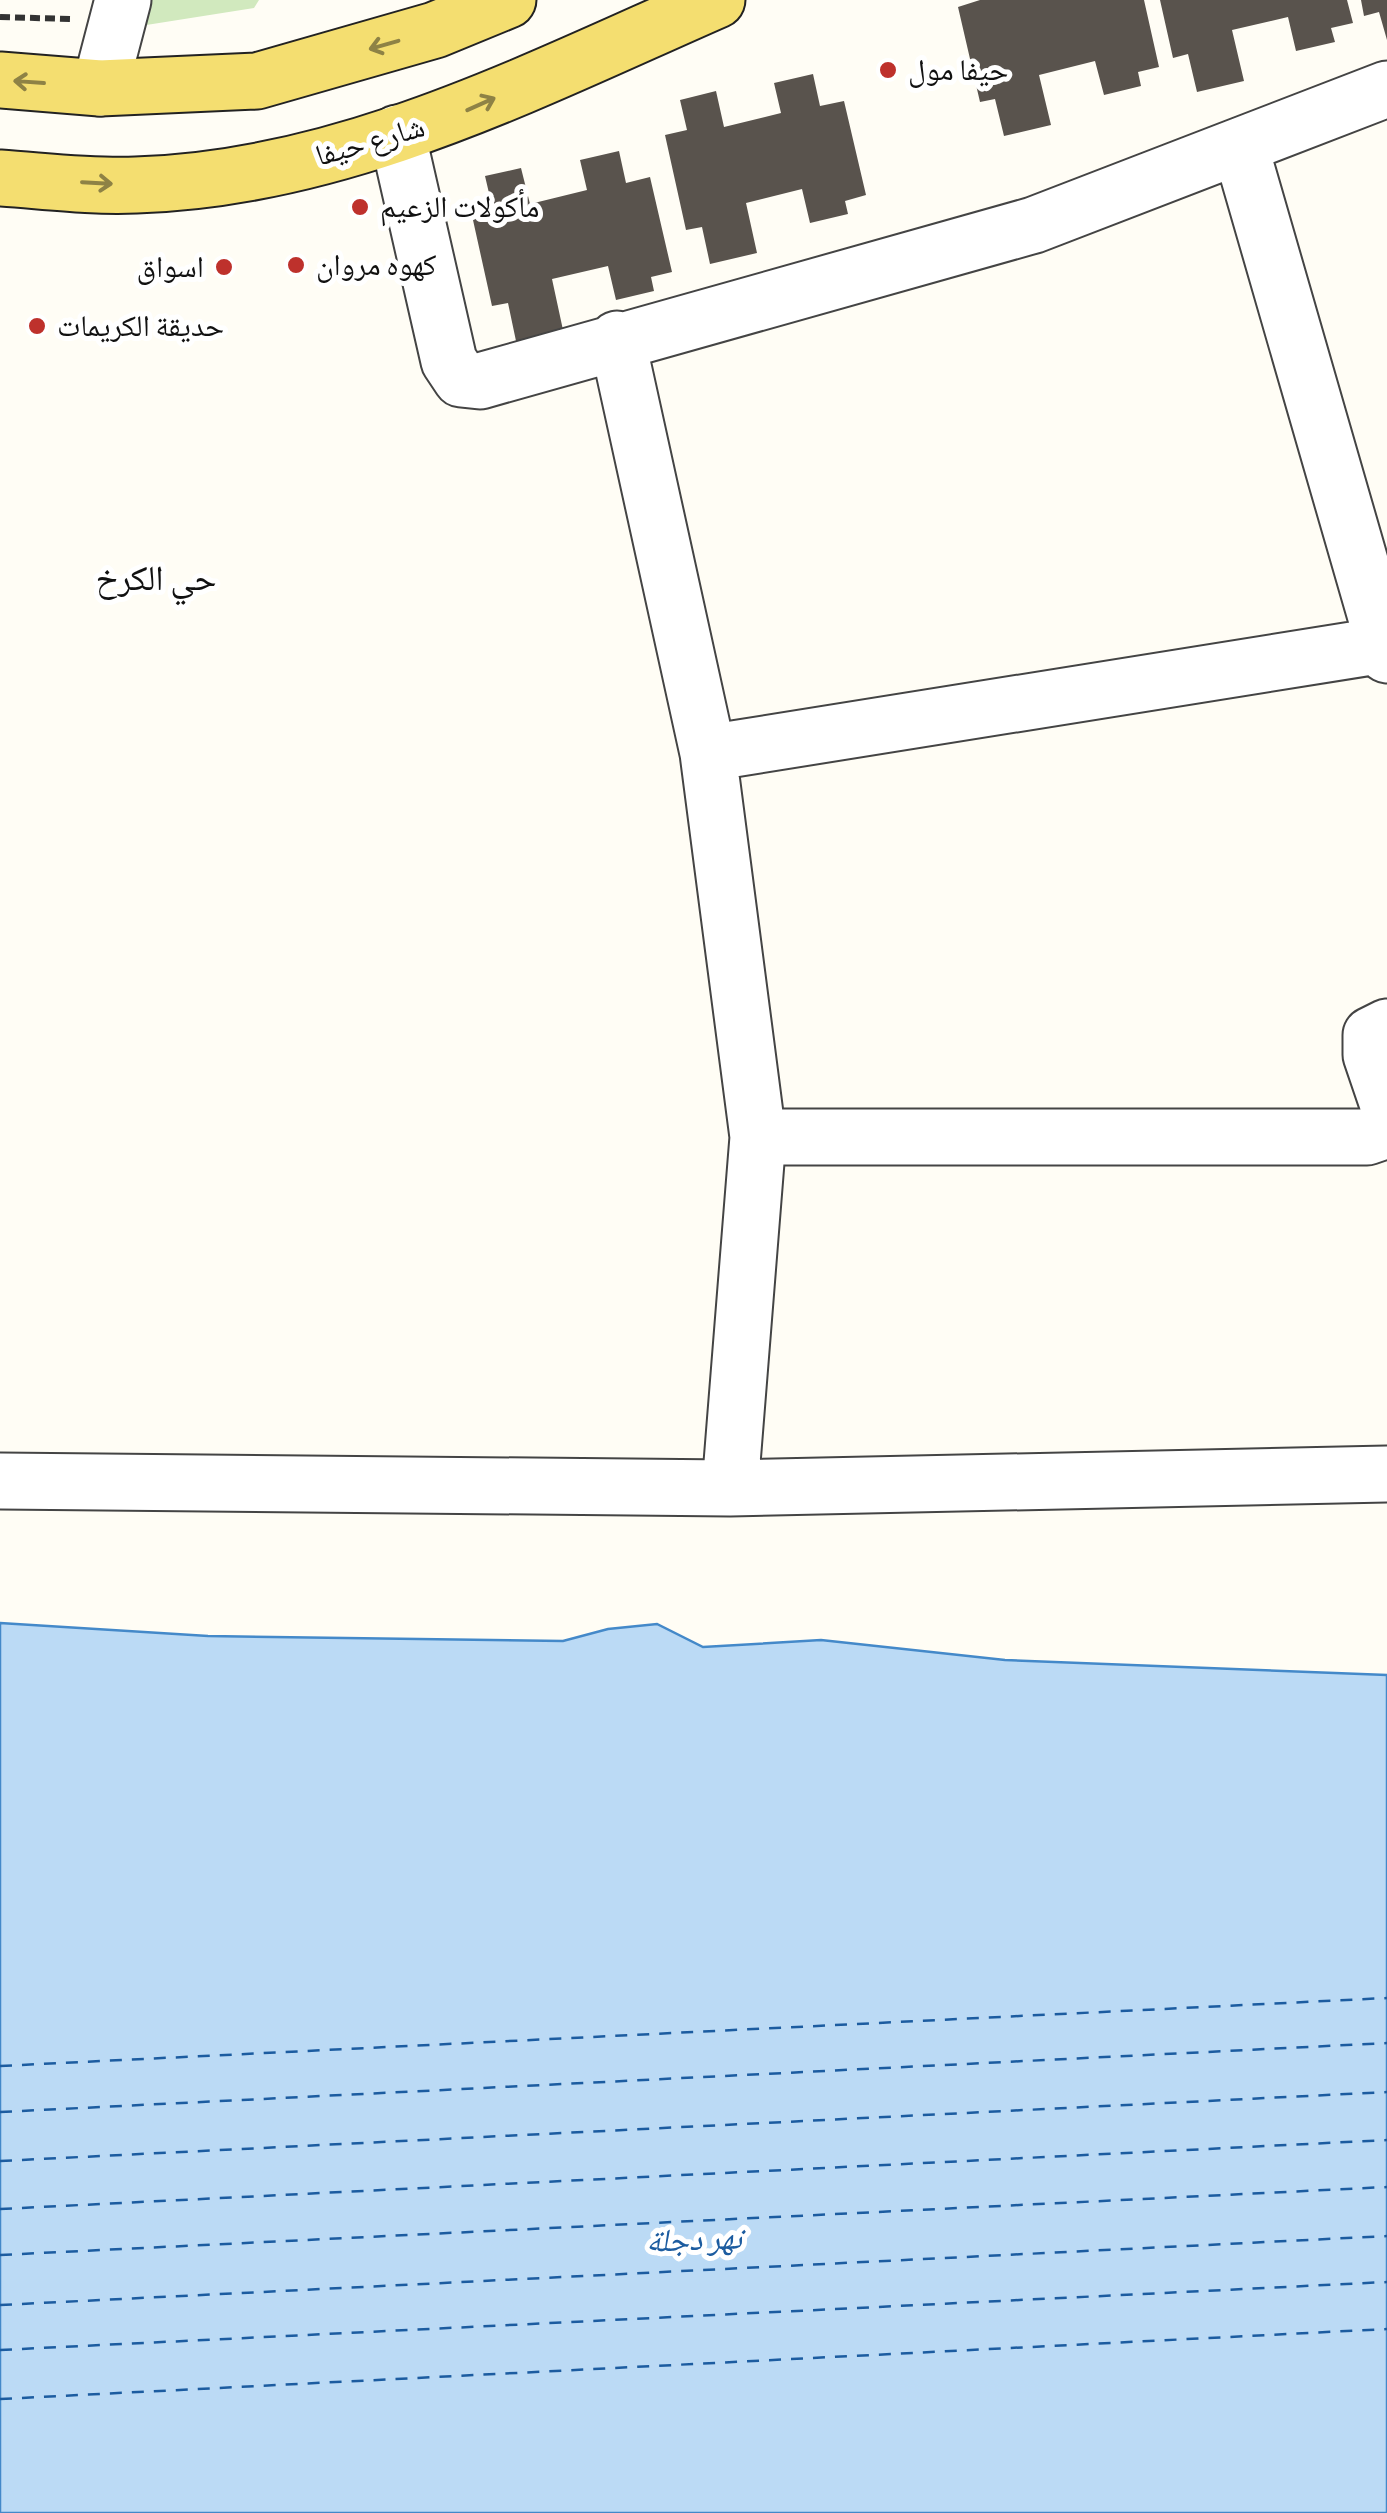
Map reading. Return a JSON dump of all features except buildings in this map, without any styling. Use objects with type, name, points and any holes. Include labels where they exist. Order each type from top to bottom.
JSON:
[{"type":"main road","points":[[0,80],[100,88],[257,81],[435,30],[508,0]]},
{"type":"main road","name":"شارع حيفا","points":[[6,183],[137,185],[281,167],[450,118],[717,0]]},
{"type":"street","points":[[100,88],[120,10]]},
{"type":"street","points":[[397,133],[449,361],[461,379],[480,381],[617,339],[1034,226],[1387,90]]},
{"type":"street","points":[[708,752],[1386,650],[1240,146]]},
{"type":"street","points":[[617,339],[708,752],[758,1137],[730,1488]]},
{"type":"street","points":[[1387,1027],[1372,1035],[1371,1045],[1387,1102]]},
{"type":"street","points":[[758,1137],[1368,1137],[1387,1130]]},
{"type":"street","points":[[0,1481],[730,1488],[1387,1474]]},
{"type":"path","points":[[0,17],[120,10]]},
{"type":"green space","points":[[149,0],[259,0],[254,8],[140,26]]},
{"type":"water","name":"نهر دجلة","points":[[0,1623],[208,1636],[563,1641],[608,1629],[657,1624],[703,1647],[821,1640],[1005,1660],[1387,1675],[1387,2513],[0,2513]]},
{"type":"ferry route","points":[[0,2066],[1387,1998]]},
{"type":"ferry route","points":[[0,2112],[1387,2043]]},
{"type":"ferry route","points":[[0,2161],[1387,2092]]},
{"type":"ferry route","points":[[0,2209],[1387,2140]]},
{"type":"ferry route","points":[[0,2255],[1387,2187]]},
{"type":"ferry route","points":[[0,2305],[1387,2236]]},
{"type":"ferry route","points":[[0,2350],[1387,2282]]},
{"type":"ferry route","points":[[0,2399],[1387,2329]]},
{"type":"place","name":"حيفا مول","points":[[888,70]]},
{"type":"place","name":"مأكولات الزعيم","points":[[360,207]]},
{"type":"place","name":"كهوه مروان","points":[[296,265]]},
{"type":"place","name":"اسواق","points":[[224,267]]},
{"type":"place","name":"حديقة الكريمات","points":[[37,326]]},
{"type":"district","name":"حي الكرخ","points":[[156,578]]}]
